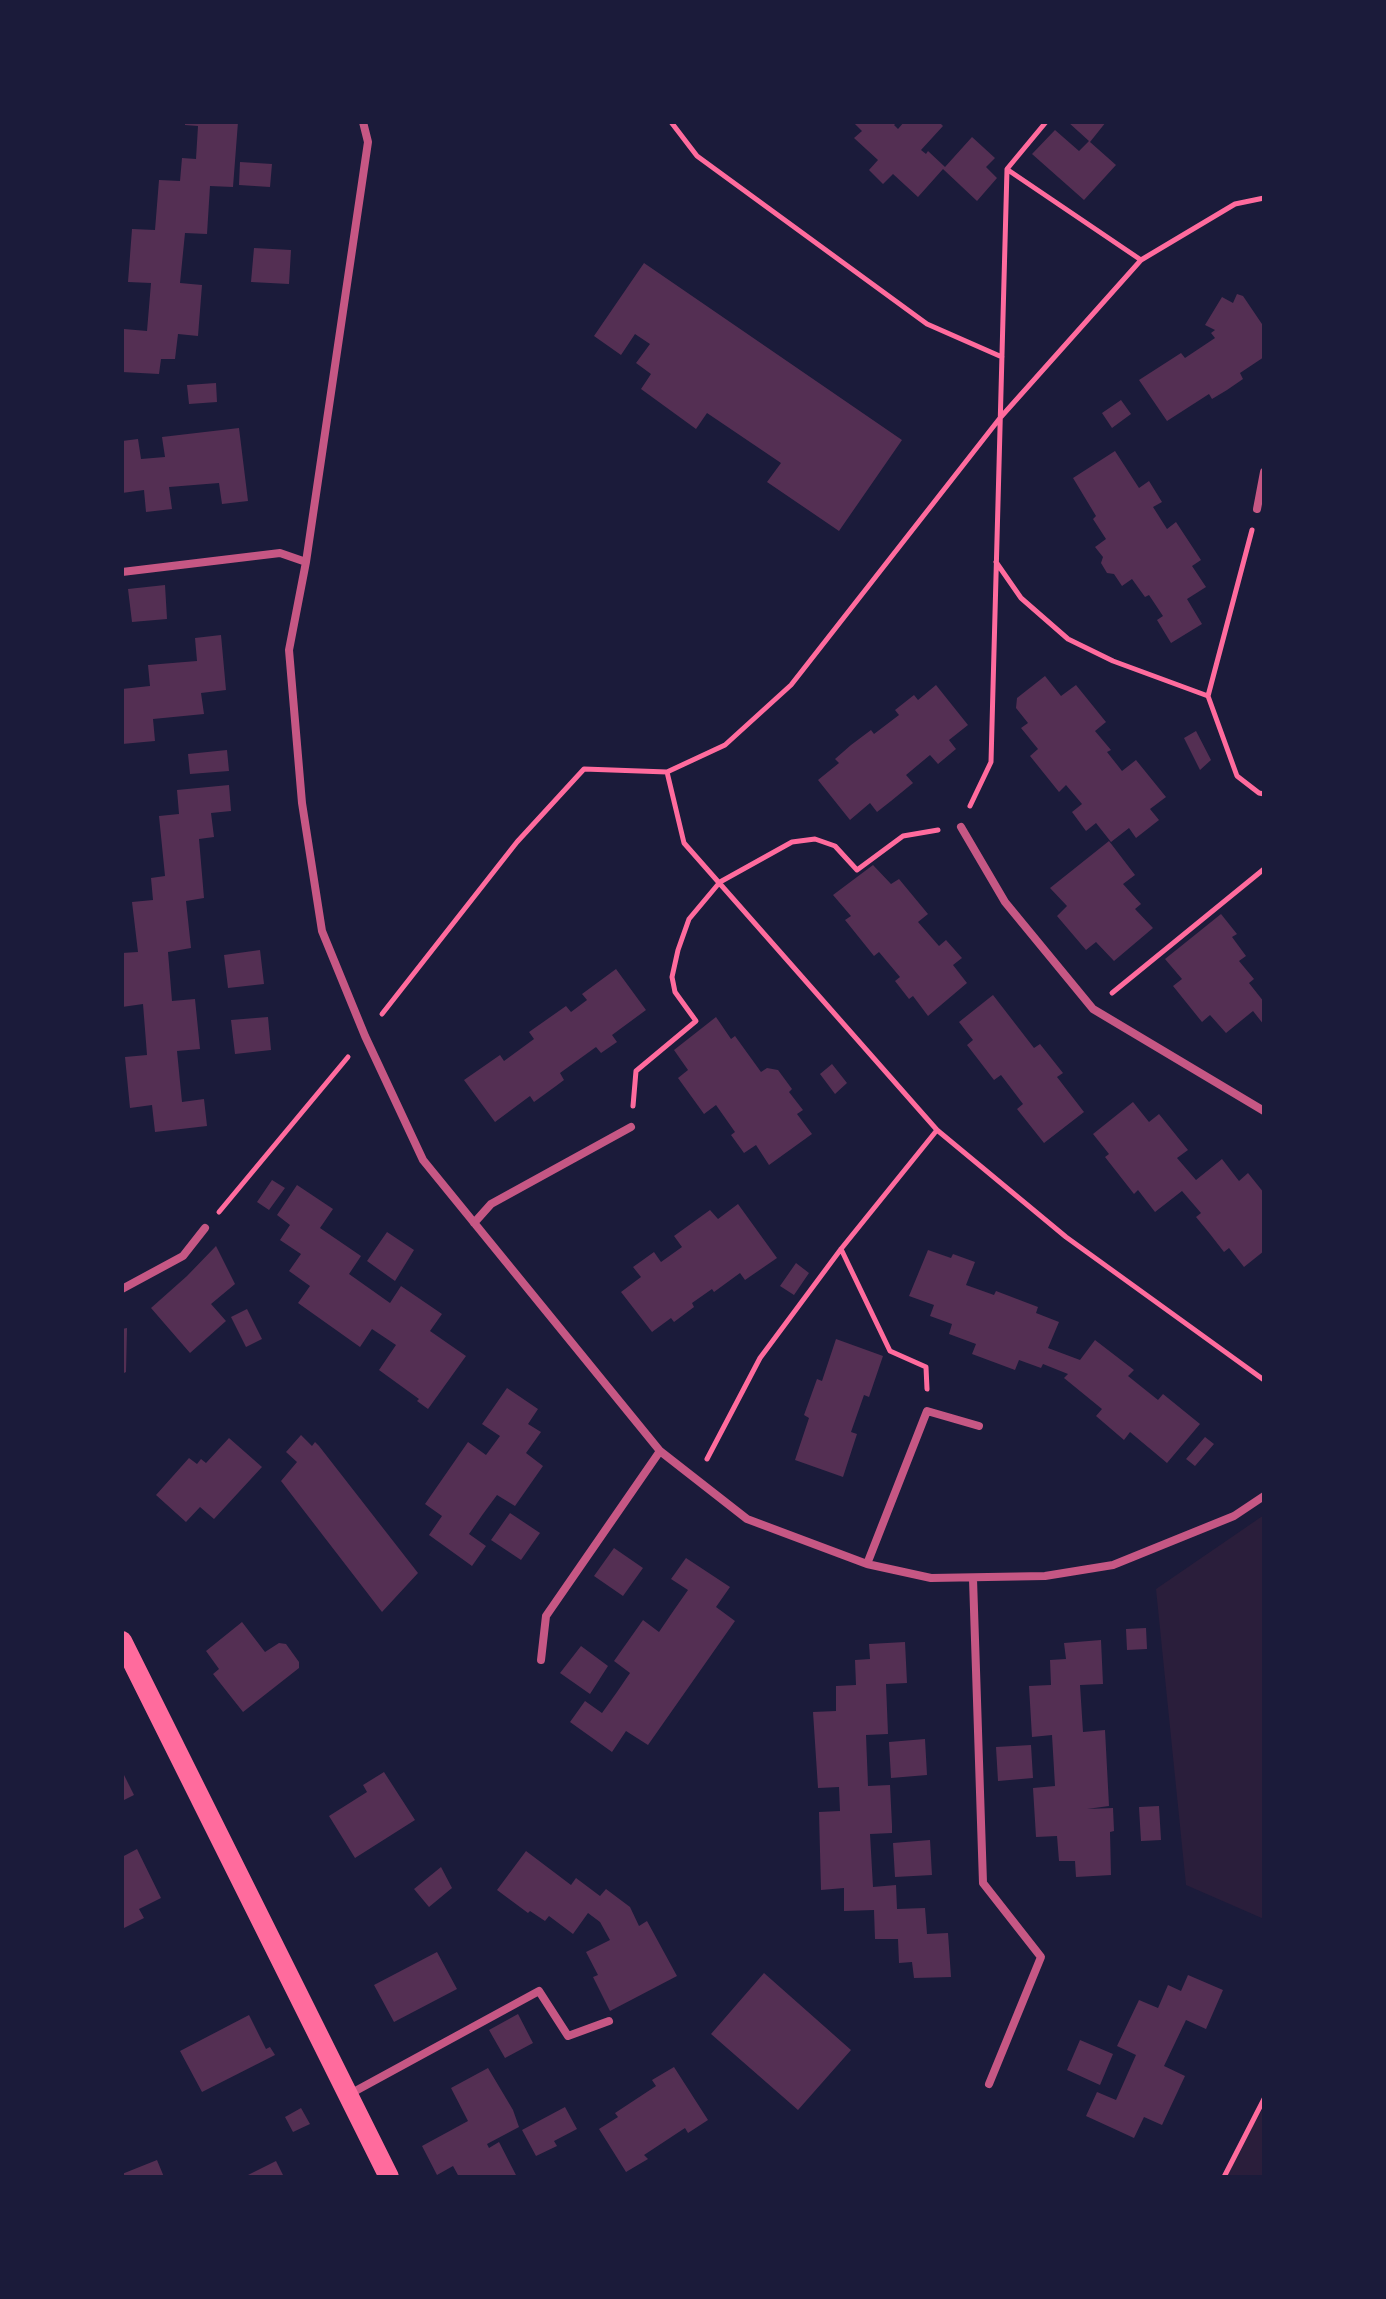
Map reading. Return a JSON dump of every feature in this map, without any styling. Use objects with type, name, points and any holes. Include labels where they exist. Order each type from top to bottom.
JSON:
[{"type":"main road","points":[[122,1641],[389,2177]]},
{"type":"main road","points":[[122,1657],[154,1707]]},
{"type":"street","points":[[363,122],[368,142],[306,562],[289,650],[302,803],[322,931],[365,1036],[423,1160],[660,1451],[747,1519],[867,1564],[931,1578],[1045,1576],[1113,1565],[1234,1516],[1264,1496]]},
{"type":"street","points":[[1257,509],[1264,472]]},
{"type":"street","points":[[122,572],[280,553],[306,562]]},
{"type":"street","points":[[961,827],[1005,902],[1093,1009],[1264,1111]]},
{"type":"street","points":[[474,1223],[491,1204],[631,1127]]},
{"type":"street","points":[[122,1289],[183,1256],[205,1228]]},
{"type":"street","points":[[867,1564],[927,1411],[979,1426]]},
{"type":"street","points":[[541,1660],[546,1616],[660,1451]]},
{"type":"street","points":[[973,1579],[983,1883],[1041,1957],[989,2084]]},
{"type":"street","points":[[347,2096],[539,1991],[568,2036],[609,2021]]},
{"type":"path","points":[[671,122],[697,156],[927,324],[1002,357]]},
{"type":"path","points":[[631,1127],[636,1071],[696,1021],[675,992],[672,977],[689,919],[720,882],[792,842],[815,839],[835,846],[857,870],[903,836],[961,827],[991,762],[1007,169],[1046,122]]},
{"type":"path","points":[[1007,169],[1141,260]]},
{"type":"path","points":[[205,1228],[365,1036],[517,842],[584,769],[667,772],[725,745],[791,685],[1000,418],[1141,260],[1235,204],[1264,198]]},
{"type":"path","points":[[1257,509],[1208,696],[1237,776],[1264,794]]},
{"type":"path","points":[[996,562],[1021,598],[1068,639],[1113,661],[1208,696]]},
{"type":"path","points":[[667,772],[684,843],[937,1130],[1066,1237],[1264,1380]]},
{"type":"path","points":[[1093,1009],[1264,869]]},
{"type":"path","points":[[698,1482],[712,1446],[760,1358],[841,1249],[937,1130]]},
{"type":"path","points":[[841,1249],[890,1351],[926,1367],[927,1411]]},
{"type":"path","points":[[1224,2177],[1264,2099]]},
{"type":"shaded area","points":[[1264,1515],[1264,1919],[1186,1885],[1156,1589]]},
{"type":"shaded area","points":[[1264,2107],[1264,2177],[1223,2177]]},
{"type":"building","points":[[185,122],[238,122],[233,187],[210,186],[207,234],[185,233],[180,283],[202,285],[198,336],[178,334],[175,359],[161,359],[159,374],[122,372],[124,329],[147,331],[151,283],[128,282],[132,229],[155,230],[159,180],[180,181],[182,158],[196,159],[198,126],[185,125]]},
{"type":"building","points":[[853,122],[897,122],[894,125],[898,129],[904,122],[939,122],[943,126],[921,150],[926,154],[928,151],[945,167],[972,137],[995,158],[986,167],[997,178],[977,201],[943,169],[918,197],[893,174],[883,184],[869,170],[878,160],[854,138],[862,131]]},
{"type":"building","points":[[1068,122],[1106,122],[1090,142],[1116,165],[1084,200],[1032,154],[1055,130],[1079,151],[1089,141]]},
{"type":"building","points":[[240,162],[272,164],[270,187],[239,185]]},
{"type":"building","points":[[254,248],[291,250],[289,284],[251,282]]},
{"type":"building","points":[[644,263],[902,440],[839,531],[767,482],[781,463],[707,413],[696,429],[641,389],[651,374],[636,363],[650,344],[635,334],[621,355],[594,336]]},
{"type":"building","points":[[1237,294],[1243,296],[1264,327],[1264,357],[1240,373],[1243,379],[1227,390],[1212,399],[1209,394],[1167,421],[1139,380],[1181,353],[1185,358],[1215,338],[1211,333],[1215,330],[1205,325],[1222,297],[1233,303]]},
{"type":"building","points":[[216,383],[217,402],[189,404],[187,385]]},
{"type":"building","points":[[1121,400],[1131,414],[1112,428],[1102,413]]},
{"type":"building","points":[[239,428],[248,501],[222,504],[219,483],[169,487],[172,509],[146,512],[144,490],[122,493],[122,441],[138,439],[141,459],[165,457],[162,437]]},
{"type":"building","points":[[1115,451],[1139,488],[1149,481],[1162,502],[1153,507],[1167,529],[1176,522],[1201,560],[1192,566],[1206,587],[1187,599],[1202,624],[1171,643],[1157,620],[1163,616],[1149,595],[1145,597],[1132,579],[1122,586],[1101,563],[1103,557],[1095,547],[1106,539],[1073,478]]},
{"type":"building","points":[[165,585],[167,619],[132,622],[128,589]]},
{"type":"building","points":[[221,635],[226,690],[201,693],[204,714],[153,719],[155,741],[122,744],[122,689],[150,686],[148,665],[197,661],[195,638]]},
{"type":"building","points":[[1045,676],[1061,696],[1076,685],[1106,722],[1095,731],[1111,750],[1107,752],[1122,771],[1136,760],[1166,797],[1150,809],[1159,820],[1136,838],[1129,828],[1111,842],[1096,823],[1086,831],[1072,812],[1082,804],[1066,785],[1059,792],[1030,756],[1038,749],[1021,728],[1028,723],[1016,708],[1017,698]]},
{"type":"building","points":[[936,685],[968,725],[949,740],[956,749],[938,764],[930,755],[906,775],[913,783],[891,801],[877,812],[870,803],[850,820],[818,780],[839,763],[835,759],[851,745],[871,730],[874,734],[899,715],[895,710],[914,695],[918,700]]},
{"type":"building","points":[[1196,731],[1211,760],[1200,770],[1184,738]]},
{"type":"building","points":[[227,750],[229,771],[190,774],[188,754]]},
{"type":"building","points":[[229,785],[231,811],[211,813],[214,837],[199,839],[204,898],[186,901],[191,948],[168,952],[172,1001],[195,999],[200,1049],[177,1051],[182,1102],[204,1099],[207,1126],[155,1132],[152,1105],[130,1108],[125,1057],[147,1055],[143,1004],[122,1007],[122,953],[138,952],[132,902],[153,900],[151,878],[165,876],[159,816],[179,814],[177,790]]},
{"type":"building","points":[[1109,841],[1135,875],[1123,884],[1141,904],[1135,909],[1153,928],[1114,961],[1096,942],[1086,950],[1057,916],[1067,906],[1050,888]]},
{"type":"building","points":[[873,865],[891,884],[899,879],[928,914],[918,922],[939,946],[946,940],[962,958],[953,965],[967,983],[928,1016],[913,996],[909,999],[895,981],[900,977],[879,952],[874,956],[845,920],[851,916],[833,895]]},
{"type":"building","points":[[1221,914],[1237,934],[1232,937],[1246,956],[1239,961],[1254,979],[1249,983],[1264,1002],[1264,1025],[1253,1011],[1226,1033],[1210,1015],[1202,1022],[1173,986],[1182,979],[1165,959]]},
{"type":"building","points":[[260,950],[264,984],[228,988],[224,955]]},
{"type":"building","points":[[616,969],[646,1010],[612,1035],[617,1042],[601,1053],[596,1047],[560,1073],[564,1080],[556,1086],[534,1102],[530,1096],[495,1122],[464,1080],[500,1055],[504,1061],[534,1039],[529,1032],[566,1006],[571,1012],[587,1000],[582,994]]},
{"type":"building","points":[[993,995],[1034,1048],[1040,1044],[1063,1073],[1057,1077],[1084,1112],[1044,1143],[1017,1109],[1023,1104],[1001,1075],[994,1080],[967,1045],[973,1040],[959,1022]]},
{"type":"building","points":[[268,1017],[271,1050],[235,1054],[231,1020]]},
{"type":"building","points":[[716,1017],[731,1039],[735,1036],[761,1072],[767,1068],[778,1070],[803,1110],[797,1114],[812,1134],[769,1165],[756,1145],[744,1153],[731,1135],[735,1132],[716,1105],[704,1114],[678,1078],[688,1070],[674,1050]]},
{"type":"building","points":[[832,1064],[847,1083],[835,1094],[820,1074]]},
{"type":"building","points":[[1133,1102],[1149,1122],[1159,1114],[1188,1150],[1177,1158],[1196,1180],[1222,1159],[1239,1181],[1248,1173],[1264,1193],[1264,1251],[1244,1267],[1229,1248],[1224,1252],[1196,1217],[1201,1213],[1182,1191],[1155,1212],[1138,1190],[1134,1194],[1105,1157],[1109,1154],[1093,1134]]},
{"type":"building","points":[[272,1180],[285,1188],[269,1210],[257,1202]]},
{"type":"building","points":[[297,1185],[333,1209],[320,1228],[361,1256],[349,1274],[390,1303],[401,1286],[442,1314],[430,1331],[466,1356],[428,1409],[379,1370],[396,1345],[372,1329],[360,1347],[298,1303],[310,1286],[289,1271],[301,1254],[280,1240],[290,1225],[277,1215]]},
{"type":"building","points":[[738,1204],[777,1258],[745,1280],[740,1273],[714,1292],[712,1289],[692,1303],[694,1307],[674,1322],[671,1318],[652,1332],[621,1292],[641,1277],[633,1267],[654,1252],[661,1262],[682,1247],[674,1236],[710,1210],[718,1219]]},
{"type":"building","points":[[387,1232],[414,1250],[395,1281],[367,1261]]},
{"type":"building","points":[[216,1246],[235,1284],[211,1304],[226,1321],[190,1353],[151,1308]]},
{"type":"building","points":[[928,1250],[975,1262],[966,1285],[994,1295],[996,1291],[1038,1307],[1036,1313],[1059,1322],[1048,1348],[1080,1360],[1095,1340],[1134,1370],[1128,1376],[1158,1400],[1163,1394],[1200,1424],[1167,1463],[1130,1432],[1124,1440],[1096,1416],[1102,1409],[1064,1378],[1068,1374],[1043,1364],[1041,1368],[1019,1360],[1015,1370],[972,1354],[976,1344],[949,1334],[952,1324],[930,1316],[934,1305],[909,1296]]},
{"type":"building","points":[[796,1263],[809,1273],[794,1295],[780,1286]]},
{"type":"building","points":[[247,1309],[262,1339],[246,1347],[231,1317]]},
{"type":"building","points":[[127,1328],[126,1372],[122,1374],[122,1329]]},
{"type":"building","points":[[836,1339],[883,1356],[869,1397],[864,1395],[851,1432],[857,1434],[843,1477],[795,1460],[809,1418],[804,1415],[817,1379],[822,1381]]},
{"type":"building","points":[[507,1388],[538,1409],[528,1424],[541,1432],[526,1453],[543,1466],[515,1506],[497,1495],[483,1514],[469,1534],[486,1546],[472,1566],[429,1535],[442,1516],[425,1504],[468,1442],[486,1455],[500,1436],[482,1424]]},
{"type":"building","points":[[301,1435],[312,1446],[315,1442],[319,1446],[418,1573],[382,1612],[281,1481],[297,1462],[286,1452]]},
{"type":"building","points":[[1205,1437],[1214,1444],[1195,1466],[1186,1459]]},
{"type":"building","points":[[229,1438],[262,1467],[214,1519],[200,1507],[186,1522],[156,1495],[189,1458],[197,1464],[201,1459],[206,1463]]},
{"type":"building","points":[[510,1513],[540,1533],[521,1560],[491,1540]]},
{"type":"building","points":[[614,1548],[643,1568],[623,1596],[594,1576]]},
{"type":"building","points":[[686,1558],[730,1587],[716,1607],[735,1621],[648,1745],[626,1731],[612,1752],[570,1722],[585,1701],[602,1713],[617,1692],[630,1673],[614,1661],[643,1620],[659,1632],[688,1590],[671,1579]]},
{"type":"building","points":[[242,1622],[265,1652],[279,1643],[286,1644],[299,1662],[299,1668],[243,1712],[213,1674],[219,1669],[206,1651]]},
{"type":"building","points":[[1146,1628],[1147,1649],[1127,1650],[1126,1629]]},
{"type":"building","points":[[1101,1640],[1103,1684],[1080,1685],[1083,1732],[1105,1730],[1109,1806],[1087,1809],[1113,1808],[1111,1875],[1076,1877],[1075,1861],[1059,1861],[1057,1836],[1036,1837],[1033,1788],[1055,1786],[1052,1735],[1032,1737],[1029,1686],[1051,1685],[1050,1660],[1066,1659],[1064,1643]]},
{"type":"building","points":[[905,1642],[907,1683],[886,1684],[888,1734],[866,1735],[868,1786],[890,1785],[892,1826],[892,1833],[870,1834],[873,1887],[896,1885],[897,1909],[925,1908],[927,1934],[948,1933],[951,1977],[914,1978],[912,1962],[899,1963],[898,1939],[875,1939],[874,1910],[844,1911],[844,1888],[821,1890],[819,1812],[840,1811],[839,1787],[818,1788],[813,1712],[836,1711],[836,1686],[856,1685],[855,1660],[870,1659],[869,1644]]},
{"type":"building","points":[[581,1646],[608,1666],[590,1694],[560,1673]]},
{"type":"building","points":[[925,1739],[927,1775],[891,1778],[889,1742]]},
{"type":"building","points":[[1031,1745],[1033,1778],[998,1781],[996,1747]]},
{"type":"building","points":[[122,1771],[134,1795],[122,1801]]},
{"type":"building","points":[[384,1772],[415,1820],[355,1858],[329,1816],[367,1792],[363,1785]]},
{"type":"building","points":[[1159,1806],[1161,1840],[1141,1841],[1139,1807]]},
{"type":"building","points":[[930,1840],[932,1875],[895,1877],[893,1843]]},
{"type":"building","points":[[137,1849],[161,1898],[139,1909],[144,1918],[122,1929],[122,1857]]},
{"type":"building","points":[[526,1851],[571,1885],[576,1878],[600,1896],[606,1889],[630,1907],[639,1926],[647,1921],[677,1976],[610,2011],[593,1977],[598,1975],[586,1952],[610,1940],[600,1922],[588,1913],[573,1934],[549,1916],[545,1921],[530,1911],[528,1913],[497,1890]]},
{"type":"building","points":[[441,1867],[452,1888],[429,1907],[414,1889]]},
{"type":"building","points":[[437,1952],[457,1989],[394,2022],[374,1985]]},
{"type":"building","points":[[764,1973],[851,2050],[798,2110],[711,2034]]},
{"type":"building","points":[[1188,1975],[1223,1990],[1206,2029],[1186,2020],[1164,2066],[1185,2076],[1162,2125],[1144,2117],[1134,2138],[1086,2116],[1097,2092],[1116,2100],[1136,2055],[1117,2046],[1139,2000],[1158,2008],[1168,1985],[1181,1991]]},
{"type":"building","points":[[518,2014],[533,2043],[505,2058],[489,2030]]},
{"type":"building","points":[[249,2015],[266,2049],[270,2047],[275,2055],[202,2092],[180,2051]]},
{"type":"building","points":[[1080,2040],[1113,2054],[1100,2085],[1067,2070]]},
{"type":"building","points":[[674,2067],[708,2120],[688,2133],[685,2128],[644,2155],[648,2159],[626,2172],[599,2129],[618,2117],[615,2113],[656,2086],[652,2080]]},
{"type":"building","points":[[488,2068],[513,2110],[519,2127],[487,2144],[489,2148],[499,2142],[517,2177],[459,2177],[453,2166],[437,2175],[422,2146],[468,2121],[451,2088]]},
{"type":"building","points":[[565,2107],[577,2129],[554,2141],[557,2146],[536,2156],[522,2130]]},
{"type":"building","points":[[301,2108],[310,2124],[293,2132],[285,2117]]},
{"type":"building","points":[[157,2160],[164,2177],[122,2177],[122,2174]]},
{"type":"building","points":[[276,2161],[284,2177],[244,2177]]}]
